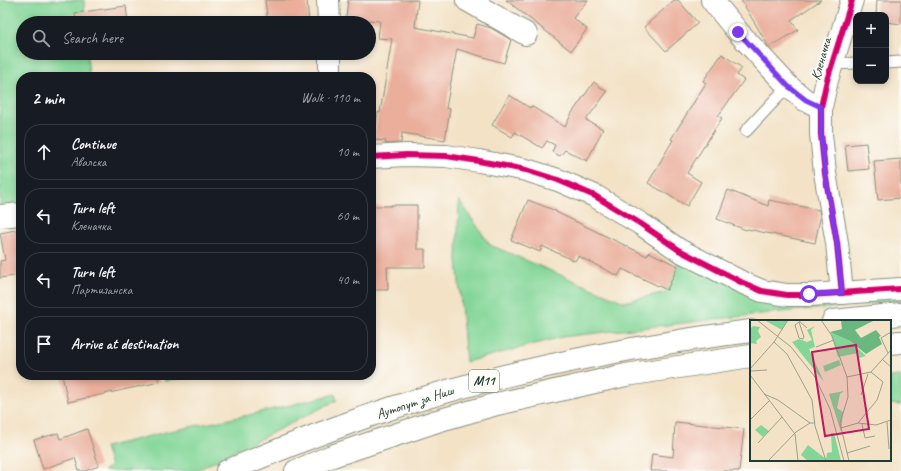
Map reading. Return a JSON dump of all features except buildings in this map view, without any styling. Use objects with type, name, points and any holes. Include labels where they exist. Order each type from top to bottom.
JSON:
[{"type":"main road","points":[[328,0],[329,16]]},
{"type":"main road","points":[[467,0],[526,34]]},
{"type":"main road","points":[[712,0],[738,32],[788,86],[806,100],[821,107]]},
{"type":"main road","name":"Кленачка","points":[[842,293],[837,243],[825,173],[821,134],[821,107],[827,80],[852,0]]},
{"type":"main road","points":[[330,60],[330,72]]},
{"type":"main road","points":[[376,157],[406,155],[446,156],[526,170],[558,180],[595,196],[641,224],[679,250],[740,282],[762,291],[787,295],[901,289]]},
{"type":"main road","points":[[0,216],[16,214]]},
{"type":"main road","points":[[843,320],[901,314]]},
{"type":"main road","name":"Аутопут за Ниш","points":[[227,471],[342,426],[410,402],[459,388],[508,375],[609,353],[679,340],[750,331]]},
{"type":"main road","points":[[891,343],[901,342]]},
{"type":"main road","name":"Аутопут за Ниш","points":[[296,471],[332,456],[437,421],[497,404],[626,375],[750,356]]},
{"type":"lane","points":[[889,63],[901,62]]},
{"type":"lane","name":"Кленачка","points":[[832,64],[853,63]]},
{"type":"lane","points":[[746,131],[788,86]]},
{"type":"green space","points":[[84,0],[85,16],[16,16],[16,60],[88,60],[89,72],[16,72],[16,214],[0,216],[0,1]]},
{"type":"green space","points":[[459,200],[490,245],[624,302],[666,292],[683,249],[762,291],[901,289],[901,301],[770,313],[562,337],[466,362],[457,259]]},
{"type":"green space","points":[[901,376],[901,405],[891,404],[891,377]]},
{"type":"green space","points":[[335,394],[337,400],[195,471],[103,471],[111,466],[105,447]]},
{"type":"cycle path","points":[[842,293],[837,243],[825,173],[821,134],[821,107],[827,80],[852,0]]},
{"type":"cycle path","points":[[376,157],[406,155],[446,156],[526,170],[558,180],[595,196],[641,224],[679,250],[741,282],[762,291],[787,295],[809,295],[901,289]]},
{"type":"route","points":[[738,32],[788,86],[806,100],[821,107],[821,134],[825,173],[837,243],[842,293],[809,294]]}]
